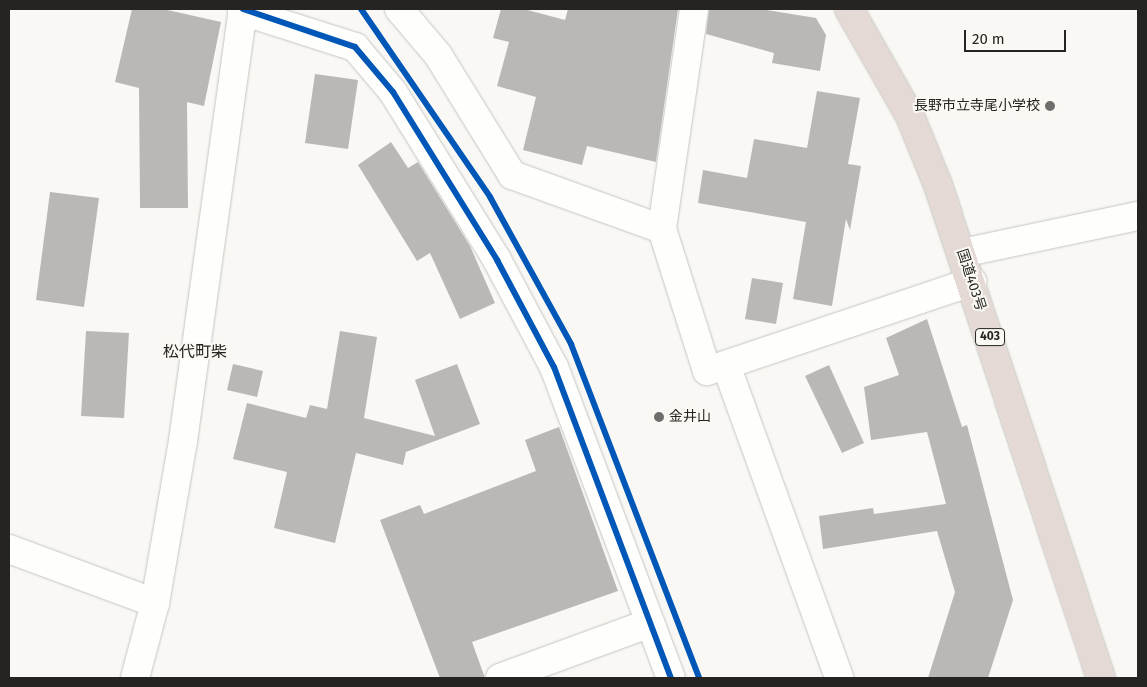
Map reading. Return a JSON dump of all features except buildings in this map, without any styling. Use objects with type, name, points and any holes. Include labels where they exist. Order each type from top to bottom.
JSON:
[{"type":"highway","name":"国道403号","points":[[849,9],[910,116],[962,253],[1101,678]]},
{"type":"street","points":[[399,9],[438,55],[512,175],[662,229]]},
{"type":"street","points":[[694,9],[662,229],[708,371],[972,282]]},
{"type":"street","points":[[135,678],[154,603],[184,441],[242,10],[355,47],[393,92],[497,260],[554,367],[671,678]]},
{"type":"street","points":[[962,253],[1138,216]]},
{"type":"street","points":[[726,365],[839,678]]},
{"type":"street","points":[[9,549],[154,603]]},
{"type":"street","points":[[500,678],[650,623]]},
{"type":"cycle path","points":[[243,9],[355,47],[393,92],[497,260],[554,367],[671,678]]},
{"type":"cycle path","points":[[361,9],[490,197],[571,344],[699,678]]},
{"type":"place","name":"長野市立寺尾小学校","points":[[1050,106]]},
{"type":"place","name":"金井山","points":[[659,417]]},
{"type":"district","name":"松代町柴","points":[[195,352]]}]
